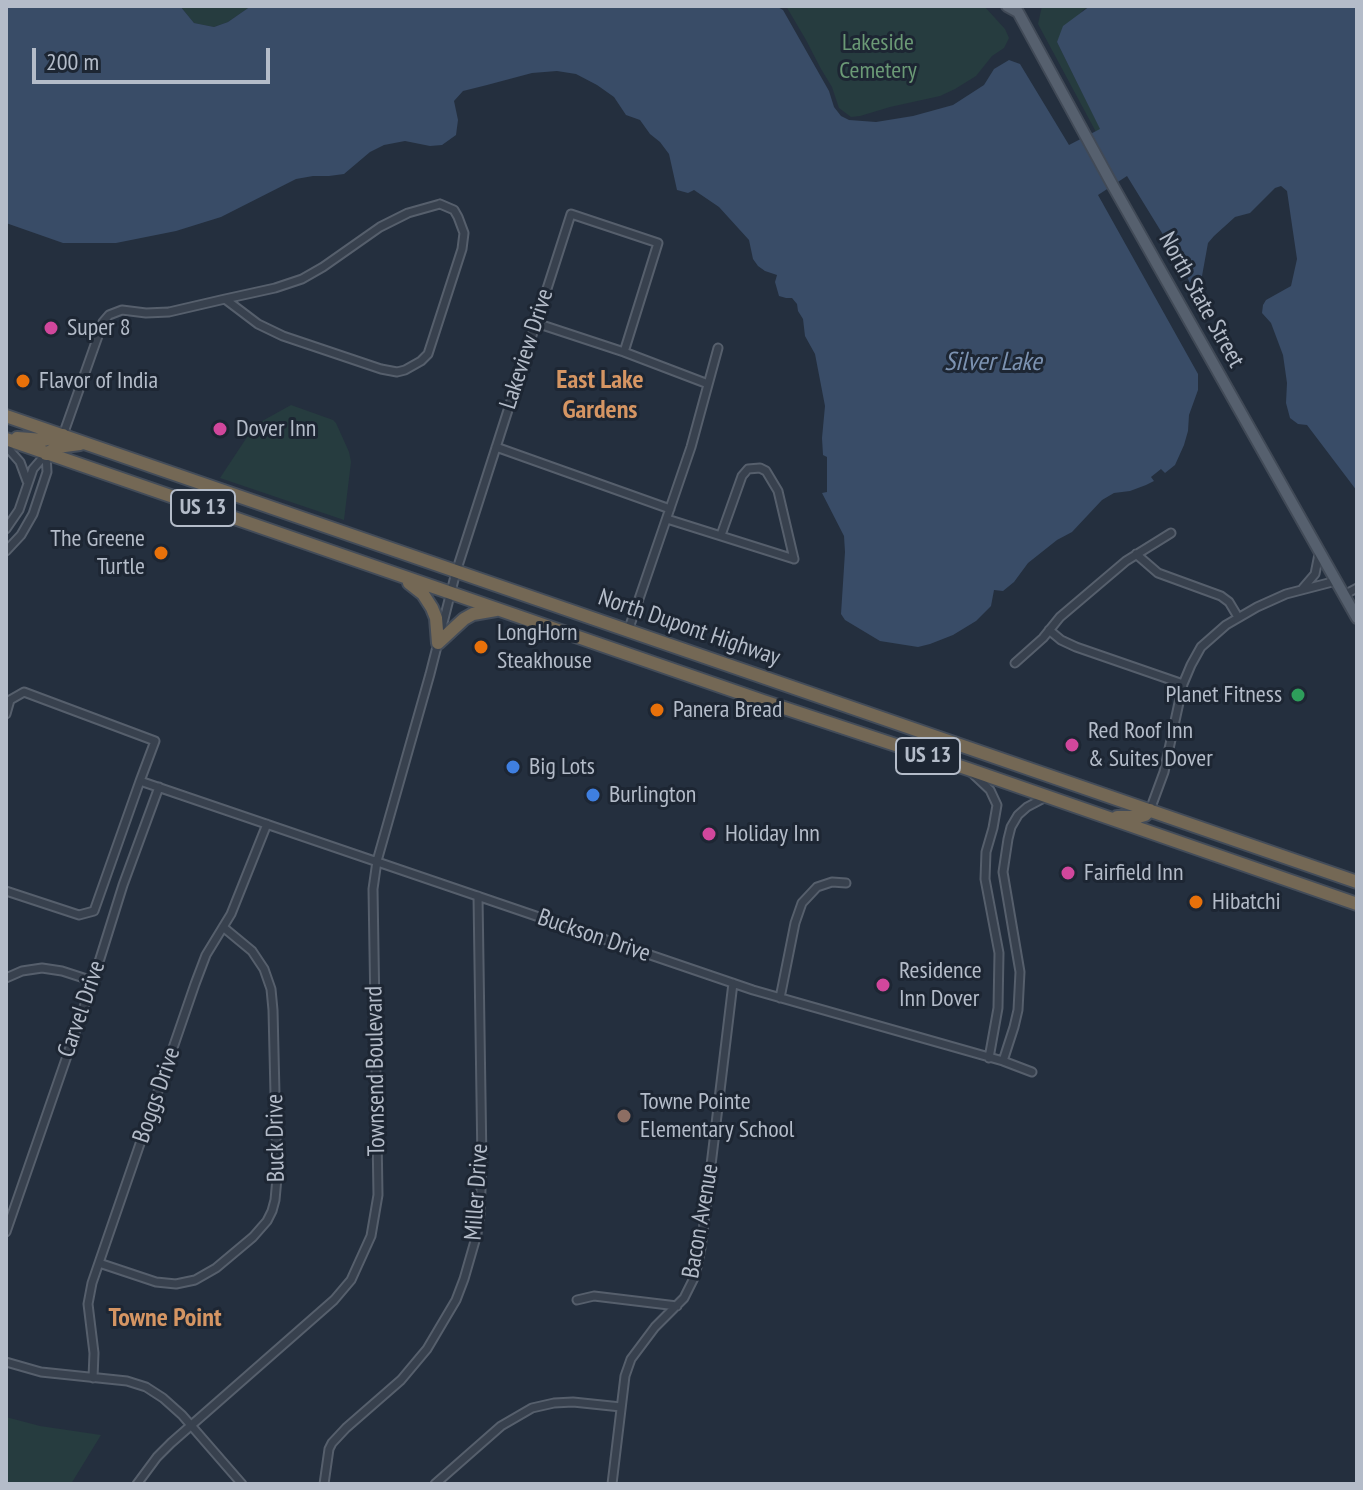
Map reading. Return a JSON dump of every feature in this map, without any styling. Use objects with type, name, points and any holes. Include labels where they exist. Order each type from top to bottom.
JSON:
[{"type":"highway","name":"North Dupont Highway","points":[[6,416],[1357,882]]},
{"type":"highway","points":[[6,438],[44,440],[63,435]]},
{"type":"highway","name":"North Dupont Highway","points":[[6,438],[1357,904]]},
{"type":"highway","points":[[46,454],[61,445],[87,443]]},
{"type":"highway","points":[[400,576],[423,594],[429,603],[436,618],[438,643]]},
{"type":"highway","points":[[438,643],[453,627],[473,614],[499,610]]},
{"type":"highway","points":[[915,752],[930,742],[962,753],[977,752]]},
{"type":"highway","points":[[1102,816],[1138,817],[1150,810]]},
{"type":"main road","name":"North State Street","points":[[1007,6],[1018,12],[1357,618]]},
{"type":"street","points":[[63,435],[103,322],[109,315],[122,310],[169,312],[302,279],[380,227],[427,206],[448,206],[454,210],[462,226],[462,249],[428,354],[405,370],[381,369],[283,336],[258,324],[225,299]]},
{"type":"street","name":"Lakeview Drive","points":[[456,572],[571,214],[658,243],[624,352]]},
{"type":"street","points":[[536,323],[708,384]]},
{"type":"street","points":[[628,631],[691,447],[718,348]]},
{"type":"street","points":[[6,446],[20,462],[28,483]]},
{"type":"street","points":[[496,447],[670,509]]},
{"type":"street","points":[[6,529],[19,510],[33,469],[46,454]]},
{"type":"street","points":[[6,551],[21,535],[33,514],[47,472],[46,454]]},
{"type":"street","points":[[667,519],[794,559],[778,491],[766,471],[748,469],[742,476],[721,535]]},
{"type":"street","points":[[1015,663],[1060,617],[1126,561],[1171,533]]},
{"type":"street","points":[[1301,589],[1318,568],[1319,552]]},
{"type":"street","points":[[1136,554],[1158,573],[1221,596],[1229,602],[1238,617]]},
{"type":"street","name":"Townsend Boulevard","points":[[137,1484],[157,1457],[334,1300],[351,1280],[371,1236],[378,1195],[373,889],[377,861],[456,572]]},
{"type":"street","points":[[1150,810],[1164,772],[1183,684],[1201,647],[1238,617],[1272,600],[1336,581]]},
{"type":"street","points":[[1344,595],[1357,588]]},
{"type":"street","points":[[1049,630],[1076,647],[1183,684]]},
{"type":"street","points":[[6,714],[10,700],[24,692],[155,741],[94,911],[79,915],[6,891]]},
{"type":"street","points":[[968,769],[990,790],[997,805],[986,852],[985,879],[999,953],[998,1008],[989,1058]]},
{"type":"street","name":"Buckson Drive","points":[[140,781],[733,983],[1032,1072]]},
{"type":"street","name":"Carvel Drive","points":[[6,1232],[159,787]]},
{"type":"street","points":[[1003,1061],[1018,1010],[1020,972],[1003,872],[1008,839],[1018,815],[1046,797]]},
{"type":"street","name":"Boggs Drive","points":[[93,1378],[94,1353],[88,1304],[92,1283],[206,955],[231,914],[267,824]]},
{"type":"street","points":[[108,877],[123,885]]},
{"type":"street","points":[[780,998],[802,903],[817,887],[832,882],[846,883]]},
{"type":"street","name":"Miller Drive","points":[[324,1484],[332,1443],[401,1380],[427,1349],[456,1300],[477,1234],[482,1164],[478,896]]},
{"type":"street","name":"Buck Drive","points":[[99,1263],[156,1282],[176,1284],[195,1280],[216,1268],[253,1237],[272,1211],[277,1178],[271,989],[264,969],[252,951],[223,927]]},
{"type":"street","points":[[997,944],[1014,940]]},
{"type":"street","points":[[6,978],[22,971],[42,968],[93,981]]},
{"type":"street","name":"Bacon Avenue","points":[[612,1484],[625,1376],[631,1359],[655,1327],[677,1306],[695,1276],[733,983]]},
{"type":"street","points":[[577,1300],[594,1296],[677,1306]]},
{"type":"street","points":[[6,1362],[41,1372],[127,1381],[146,1387],[172,1405],[192,1425],[242,1484]]},
{"type":"street","points":[[435,1484],[501,1426],[532,1408],[573,1402],[621,1407]]},
{"type":"green space","points":[[180,6],[251,6],[228,22],[214,27],[194,23]]},
{"type":"green space","name":"Lakeside Cemetery","points":[[786,6],[984,6],[1009,38],[1004,48],[992,56],[976,76],[955,89],[940,96],[851,117],[839,108],[832,87]]},
{"type":"green space","points":[[1042,6],[1090,6],[1083,10],[1057,42],[1101,130],[1096,132],[1038,24]]},
{"type":"green space","points":[[291,405],[336,423],[351,462],[344,520],[220,478],[255,425]]},
{"type":"green space","points":[[6,1417],[40,1426],[101,1435],[71,1484],[6,1484]]},
{"type":"water","name":"Silver Lake","points":[[6,6],[180,6],[194,23],[214,27],[228,22],[251,6],[776,6],[783,10],[829,91],[834,107],[849,120],[876,122],[953,105],[984,85],[994,69],[1009,60],[1020,64],[1069,145],[1100,129],[1057,42],[1063,26],[1090,6],[1357,6],[1357,491],[1307,425],[1298,424],[1290,418],[1283,355],[1271,323],[1262,313],[1266,300],[1291,286],[1297,259],[1287,191],[1281,186],[1275,188],[1250,213],[1235,217],[1214,236],[1208,243],[1202,276],[1196,284],[1190,283],[1127,176],[1098,195],[1198,374],[1198,390],[1189,415],[1188,431],[1175,465],[1165,473],[1161,469],[1151,477],[1154,481],[1146,485],[1114,493],[1102,500],[1072,532],[1028,563],[1014,582],[1003,591],[994,590],[991,606],[976,621],[953,635],[918,647],[880,641],[845,620],[841,614],[844,536],[822,493],[827,492],[827,457],[823,455],[822,438],[825,406],[815,354],[805,336],[797,304],[792,298],[779,296],[775,282],[777,275],[758,266],[753,259],[749,240],[719,207],[694,190],[688,193],[677,190],[669,154],[640,120],[626,115],[614,97],[576,74],[557,71],[532,73],[463,91],[454,101],[458,120],[456,135],[442,145],[405,141],[384,145],[370,152],[344,174],[296,179],[221,217],[176,231],[116,243],[63,243],[6,223]]},
{"type":"place","name":"Super 8","points":[[51,328]]},
{"type":"place","name":"Flavor of India","points":[[23,381]]},
{"type":"place","name":"Dover Inn","points":[[220,429]]},
{"type":"place","name":"The Greene Turtle","points":[[161,553]]},
{"type":"place","name":"LongHorn Steakhouse","points":[[481,647]]},
{"type":"place","name":"Planet Fitness","points":[[1298,695]]},
{"type":"place","name":"Panera Bread","points":[[657,710]]},
{"type":"place","name":"Red Roof Inn & Suites Dover","points":[[1072,745]]},
{"type":"place","name":"Big Lots","points":[[513,767]]},
{"type":"place","name":"Burlington","points":[[593,795]]},
{"type":"place","name":"Holiday Inn","points":[[709,834]]},
{"type":"place","name":"Fairfield Inn","points":[[1068,873]]},
{"type":"place","name":"Hibatchi","points":[[1196,902]]},
{"type":"place","name":"Residence Inn Dover","points":[[883,985]]},
{"type":"place","name":"Towne Pointe Elementary School","points":[[624,1116]]},
{"type":"district","name":"East Lake Gardens","points":[[600,396]]},
{"type":"district","name":"Towne Point","points":[[165,1319]]}]
